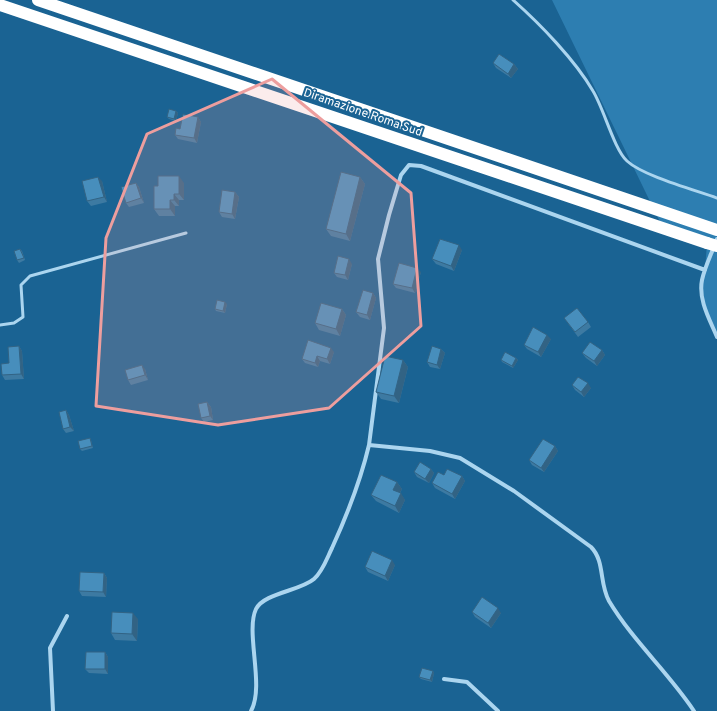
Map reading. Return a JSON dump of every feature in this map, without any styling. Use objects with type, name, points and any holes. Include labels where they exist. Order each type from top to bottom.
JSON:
[{"type":"highway","name":"Diramazione Roma Sud","points":[[38,0],[714,237]]},
{"type":"highway","name":"Diramazione Roma Sud","points":[[0,5],[714,237]]},
{"type":"street","points":[[251,711],[255,700],[255,611],[260,604],[266,600],[306,585],[318,575],[353,500],[369,445],[384,328],[378,278],[379,254],[401,175],[409,166],[421,166],[705,270]]},
{"type":"street","points":[[714,237],[705,270],[702,290],[705,309],[717,337]]},
{"type":"street","points":[[369,445],[436,452],[460,458],[514,491],[591,547],[598,555],[603,587],[615,611],[634,637],[677,686],[694,711]]},
{"type":"street","points":[[53,711],[50,648],[66,616]]},
{"type":"street","points":[[444,679],[467,682],[498,711]]},
{"type":"lane","points":[[513,0],[583,75],[594,92],[620,151],[628,162],[640,170],[717,198]]},
{"type":"lane","points":[[0,325],[14,323],[23,317],[21,285],[30,276],[186,233]]},
{"type":"highlighted area","points":[[272,79],[411,193],[421,326],[329,408],[218,425],[96,406],[106,238],[147,134]]},
{"type":"shaded area","points":[[552,0],[717,0],[717,337],[705,309],[702,282],[705,270],[707,243],[663,228]]},
{"type":"building","points":[[499,54],[514,64],[508,74],[493,63]]},
{"type":"building","points":[[169,109],[176,111],[174,119],[167,117]]},
{"type":"building","points":[[183,114],[198,117],[194,138],[175,135],[176,128],[180,129]]},
{"type":"building","points":[[341,172],[360,177],[346,234],[326,229]]},
{"type":"building","points":[[158,176],[179,176],[179,194],[174,194],[174,200],[170,200],[170,209],[154,209],[154,186],[158,186]]},
{"type":"building","points":[[98,177],[104,197],[87,201],[82,181]]},
{"type":"building","points":[[136,183],[141,198],[126,203],[121,187]]},
{"type":"building","points":[[222,190],[235,192],[232,214],[219,212]]},
{"type":"building","points":[[440,239],[459,245],[451,266],[432,259]]},
{"type":"building","points":[[20,249],[24,258],[17,260],[14,251]]},
{"type":"building","points":[[338,256],[349,259],[345,275],[334,273]]},
{"type":"building","points":[[399,263],[417,268],[412,288],[393,284]]},
{"type":"building","points":[[363,290],[373,293],[367,315],[356,312]]},
{"type":"building","points":[[217,300],[225,302],[223,311],[215,309]]},
{"type":"building","points":[[321,303],[342,309],[336,329],[315,323]]},
{"type":"building","points":[[577,308],[588,322],[575,332],[564,318]]},
{"type":"building","points":[[533,327],[547,335],[538,352],[524,345]]},
{"type":"building","points":[[308,340],[331,348],[327,359],[317,356],[315,363],[302,359]]},
{"type":"building","points":[[590,342],[602,350],[594,361],[582,353]]},
{"type":"building","points":[[19,346],[21,374],[2,375],[1,364],[9,363],[8,347]]},
{"type":"building","points":[[432,346],[441,349],[437,365],[427,362]]},
{"type":"building","points":[[505,352],[516,358],[512,366],[501,360]]},
{"type":"building","points":[[385,356],[403,360],[394,396],[376,392]]},
{"type":"building","points":[[142,365],[145,375],[128,380],[125,370]]},
{"type":"building","points":[[578,377],[588,383],[581,392],[572,385]]},
{"type":"building","points":[[207,402],[210,416],[201,418],[198,404]]},
{"type":"building","points":[[66,410],[70,427],[63,429],[59,412]]},
{"type":"building","points":[[90,438],[92,446],[80,449],[78,441]]},
{"type":"building","points":[[543,439],[555,446],[541,468],[529,460]]},
{"type":"building","points":[[420,462],[431,469],[425,479],[414,472]]},
{"type":"building","points":[[447,469],[462,476],[452,494],[432,483],[438,472],[444,475]]},
{"type":"building","points":[[381,475],[397,482],[393,490],[401,493],[395,506],[371,495]]},
{"type":"building","points":[[372,551],[392,560],[385,576],[365,567]]},
{"type":"building","points":[[80,572],[104,573],[103,592],[79,591]]},
{"type":"building","points":[[482,597],[498,608],[488,623],[472,612]]},
{"type":"building","points":[[112,612],[133,613],[132,634],[111,633]]},
{"type":"building","points":[[86,652],[105,652],[105,669],[85,669]]},
{"type":"building","points":[[422,668],[433,671],[430,680],[419,677]]}]
